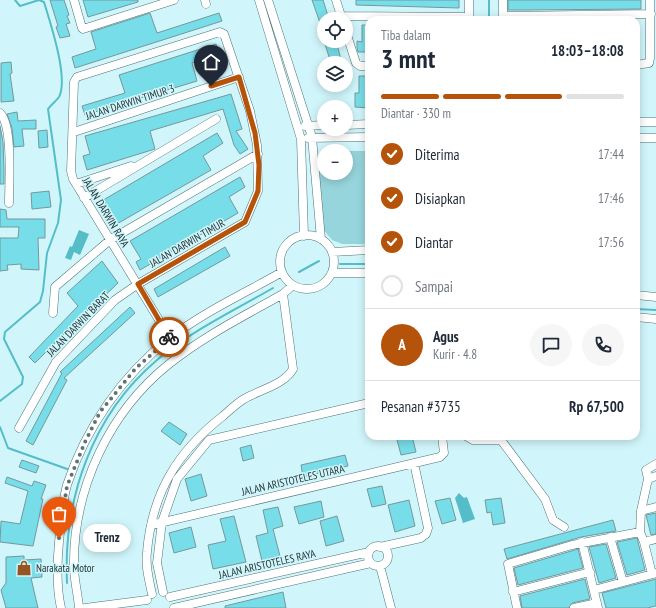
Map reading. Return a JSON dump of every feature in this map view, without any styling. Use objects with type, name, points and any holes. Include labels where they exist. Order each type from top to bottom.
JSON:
[{"type":"street","points":[[74,0],[83,29],[174,0]]},
{"type":"street","points":[[259,0],[301,139],[304,236]]},
{"type":"street","points":[[268,0],[312,137],[320,239]]},
{"type":"street","points":[[336,0],[340,12]]},
{"type":"street","points":[[469,0],[469,16]]},
{"type":"street","points":[[503,0],[503,16]]},
{"type":"street","points":[[640,64],[649,63],[651,14],[650,0]]},
{"type":"street","points":[[577,16],[651,14]]},
{"type":"street","points":[[353,17],[365,17]]},
{"type":"street","name":"JALAN DARWIN TIMUR","points":[[74,82],[77,77],[85,74],[219,32],[224,34],[250,111],[258,154],[258,191],[245,222],[138,284]]},
{"type":"street","points":[[352,48],[358,65],[365,66]]},
{"type":"street","name":"JALAN DARWIN TIMUR 3","points":[[74,132],[239,77]]},
{"type":"street","name":"JALAN DARWIN RAYA","points":[[74,82],[74,132],[71,171],[84,198],[170,338]]},
{"type":"street","points":[[0,113],[4,118],[9,140],[9,203]]},
{"type":"street","points":[[84,198],[216,119]]},
{"type":"street","points":[[640,122],[656,122]]},
{"type":"street","points":[[353,124],[365,124]]},
{"type":"street","points":[[298,127],[317,125]]},
{"type":"street","points":[[301,139],[312,137],[365,137]]},
{"type":"street","points":[[640,138],[656,138]]},
{"type":"street","points":[[53,313],[55,286],[110,240],[258,154]]},
{"type":"street","points":[[76,184],[144,162]]},
{"type":"street","points":[[304,236],[312,236],[320,239],[332,252],[334,259],[332,273],[327,281],[315,288],[302,289],[293,285],[286,280],[282,272],[281,256],[284,249],[296,238],[304,236]]},
{"type":"street","points":[[332,252],[365,250]]},
{"type":"street","points":[[61,608],[58,597],[58,550],[67,486],[100,412],[136,368],[170,338],[194,322],[282,272]]},
{"type":"street","points":[[332,273],[365,273]]},
{"type":"street","name":"JALAN DARWIN BARAT","points":[[19,428],[56,362],[115,300],[138,284]]},
{"type":"street","points":[[79,608],[74,566],[76,529],[85,484],[108,436],[128,404],[146,384],[170,362],[207,337],[283,294],[293,285]]},
{"type":"street","points":[[149,601],[146,553],[154,510],[168,475],[193,441],[204,431],[244,399],[286,378],[293,369],[283,294]]},
{"type":"street","points":[[640,295],[656,297]]},
{"type":"street","points":[[640,317],[656,319]]},
{"type":"street","points":[[171,608],[157,563],[162,522],[177,479],[209,440],[365,404]]},
{"type":"street","points":[[204,431],[209,440]]},
{"type":"street","name":"JALAN ARISTOTELES UTARA","points":[[152,525],[440,457],[444,453],[442,440]]},
{"type":"street","points":[[474,440],[501,440],[545,499],[553,520],[564,527]]},
{"type":"street","name":"JALAN ARISTOTELES RAYA","points":[[85,608],[149,601],[166,595],[369,552],[374,548],[421,538],[426,534],[428,528],[414,464]]},
{"type":"street","points":[[594,590],[654,573],[640,532],[641,511],[652,478],[646,470],[656,464]]},
{"type":"street","points":[[641,511],[656,507]]},
{"type":"street","points":[[517,608],[508,566],[509,563],[582,542],[640,532]]},
{"type":"street","points":[[610,537],[623,582]]},
{"type":"street","points":[[644,542],[656,539]]},
{"type":"street","points":[[574,608],[598,605],[582,542]]},
{"type":"street","points":[[380,547],[386,550],[388,556],[386,562],[380,566]]},
{"type":"street","points":[[369,552],[368,558],[371,563],[380,566]]},
{"type":"street","name":"JALAN ARISTOTELES RAYA","points":[[174,608],[371,563]]},
{"type":"street","points":[[380,566],[391,608]]},
{"type":"street","points":[[513,592],[590,572]]},
{"type":"street","points":[[266,575],[268,587]]},
{"type":"shaded area","points":[[353,151],[365,151],[365,244],[342,244],[332,240],[322,228],[320,180],[353,180]]},
{"type":"shaded area","points":[[79,230],[89,234],[80,255],[74,252],[71,260],[65,258],[70,246],[72,247]]},
{"type":"shaded area","points":[[459,493],[464,498],[467,497],[475,519],[463,523],[455,498]]},
{"type":"building","points":[[50,0],[64,0],[69,15],[67,16],[70,23],[66,24],[70,36],[60,38]]},
{"type":"building","points":[[83,0],[138,0],[138,2],[88,17]]},
{"type":"building","points":[[312,0],[323,0],[327,12],[317,12],[317,14]]},
{"type":"building","points":[[356,0],[459,0],[459,8],[356,5]]},
{"type":"building","points":[[508,0],[641,0],[641,9],[508,10]]},
{"type":"building","points":[[150,13],[157,33],[219,13],[222,21],[75,68],[72,57],[96,49],[91,32]]},
{"type":"building","points":[[362,25],[365,25],[365,52],[358,52],[357,41],[362,42]]},
{"type":"building","points":[[216,44],[219,54],[192,63],[197,81],[85,115],[82,106],[125,93],[119,75]]},
{"type":"building","points":[[326,48],[338,48],[340,56],[329,56]]},
{"type":"building","points":[[11,62],[12,73],[10,74],[14,101],[1,102],[1,63]]},
{"type":"building","points":[[359,76],[365,76],[365,108],[355,107],[355,93],[359,93]]},
{"type":"building","points":[[231,94],[242,129],[236,131],[248,149],[240,154],[234,145],[223,109],[150,131],[155,149],[87,170],[83,156],[90,154],[85,136]]},
{"type":"building","points":[[17,112],[18,121],[36,120],[36,129],[22,129],[24,146],[14,147],[12,128],[7,114]]},
{"type":"building","points":[[0,126],[3,142],[4,184],[0,184]]},
{"type":"building","points":[[47,130],[48,147],[39,148],[38,131]]},
{"type":"building","points":[[217,133],[223,143],[203,156],[211,170],[115,225],[100,202]]},
{"type":"building","points":[[240,177],[245,187],[229,197],[238,213],[140,270],[136,262],[141,259],[130,241]]},
{"type":"building","points":[[49,191],[51,207],[32,209],[31,193]]},
{"type":"building","points":[[0,209],[6,210],[7,219],[45,219],[45,238],[38,238],[39,270],[21,269],[21,264],[7,265],[8,270],[0,271],[0,238],[18,238],[19,227],[0,227]]},
{"type":"building","points":[[225,247],[230,256],[158,297],[154,289]]},
{"type":"building","points":[[102,261],[118,283],[94,306],[93,305],[35,363],[29,357],[78,306],[67,293]]},
{"type":"building","points":[[130,307],[135,313],[64,378],[67,380],[33,445],[26,441],[62,373],[60,372]]},
{"type":"building","points":[[169,422],[187,434],[180,445],[161,431]]},
{"type":"building","points":[[397,440],[413,440],[416,452],[401,455]]},
{"type":"building","points":[[251,445],[254,458],[243,461],[240,448]]},
{"type":"building","points":[[345,455],[348,466],[303,477],[301,465]]},
{"type":"building","points":[[22,460],[39,466],[36,473],[19,467]]},
{"type":"building","points":[[201,474],[207,496],[191,501],[185,479]]},
{"type":"building","points":[[7,477],[32,486],[34,481],[46,485],[41,499],[43,499],[33,546],[0,542],[1,521],[20,524],[28,491],[5,483]]},
{"type":"building","points":[[382,486],[386,504],[372,507],[367,489]]},
{"type":"building","points":[[450,498],[456,520],[442,524],[435,501]]},
{"type":"building","points":[[501,498],[505,523],[493,525],[491,512],[487,513],[485,500]]},
{"type":"building","points":[[409,500],[415,526],[395,532],[388,505]]},
{"type":"building","points":[[321,501],[324,517],[299,524],[294,507]]},
{"type":"building","points":[[278,507],[283,526],[273,529],[280,556],[262,561],[256,536],[268,533],[263,510]]},
{"type":"building","points":[[656,513],[656,534],[651,535],[646,515]]},
{"type":"building","points":[[234,516],[246,562],[213,569],[208,545],[226,541],[220,519]]},
{"type":"building","points":[[337,516],[344,541],[326,546],[320,521]]},
{"type":"building","points":[[613,520],[616,531],[581,537],[507,559],[504,549]]},
{"type":"building","points":[[191,527],[196,547],[174,553],[169,533]]},
{"type":"building","points":[[637,538],[645,570],[627,575],[617,542]]},
{"type":"building","points":[[606,544],[616,578],[599,583],[589,547]]},
{"type":"building","points":[[578,549],[583,568],[518,585],[514,568]]},
{"type":"building","points":[[24,556],[24,560],[41,559],[42,577],[31,578],[38,608],[6,608],[1,590],[6,583],[6,557]]},
{"type":"building","points":[[585,579],[590,599],[572,603],[569,608],[522,608],[520,596]]},
{"type":"building","points":[[656,579],[656,606],[647,608],[606,608],[602,593]]},
{"type":"building","points":[[283,592],[286,608],[225,608],[225,606]]},
{"type":"waterway","points":[[0,401],[22,384],[23,377],[4,339],[5,332],[40,302],[43,291],[47,253],[58,223],[61,200],[48,109],[59,97],[61,88],[62,77],[58,50],[44,2],[39,0],[20,6],[15,0]]},
{"type":"waterway","points":[[489,0],[489,16]]},
{"type":"waterway","points":[[299,272],[319,261]]},
{"type":"waterway","points":[[340,264],[365,264]]},
{"type":"waterway","points":[[67,583],[67,552],[70,520],[77,490],[86,461],[99,433],[115,406],[134,382],[170,349],[214,321],[273,288]]},
{"type":"waterway","points":[[640,309],[656,310]]},
{"type":"waterway","points":[[0,427],[8,448],[70,470]]},
{"type":"way so far","points":[[59,538],[67,486],[85,442],[100,412],[136,368],[170,338],[169,337]]},
{"type":"place","name":"Trenz","points":[[59,538]]},
{"type":"place","name":"Narakata Motor","points":[[24,568]]},
{"type":"route","points":[[169,337],[138,284],[245,222],[258,191],[259,165],[257,144],[250,111],[239,77],[211,86]]}]
